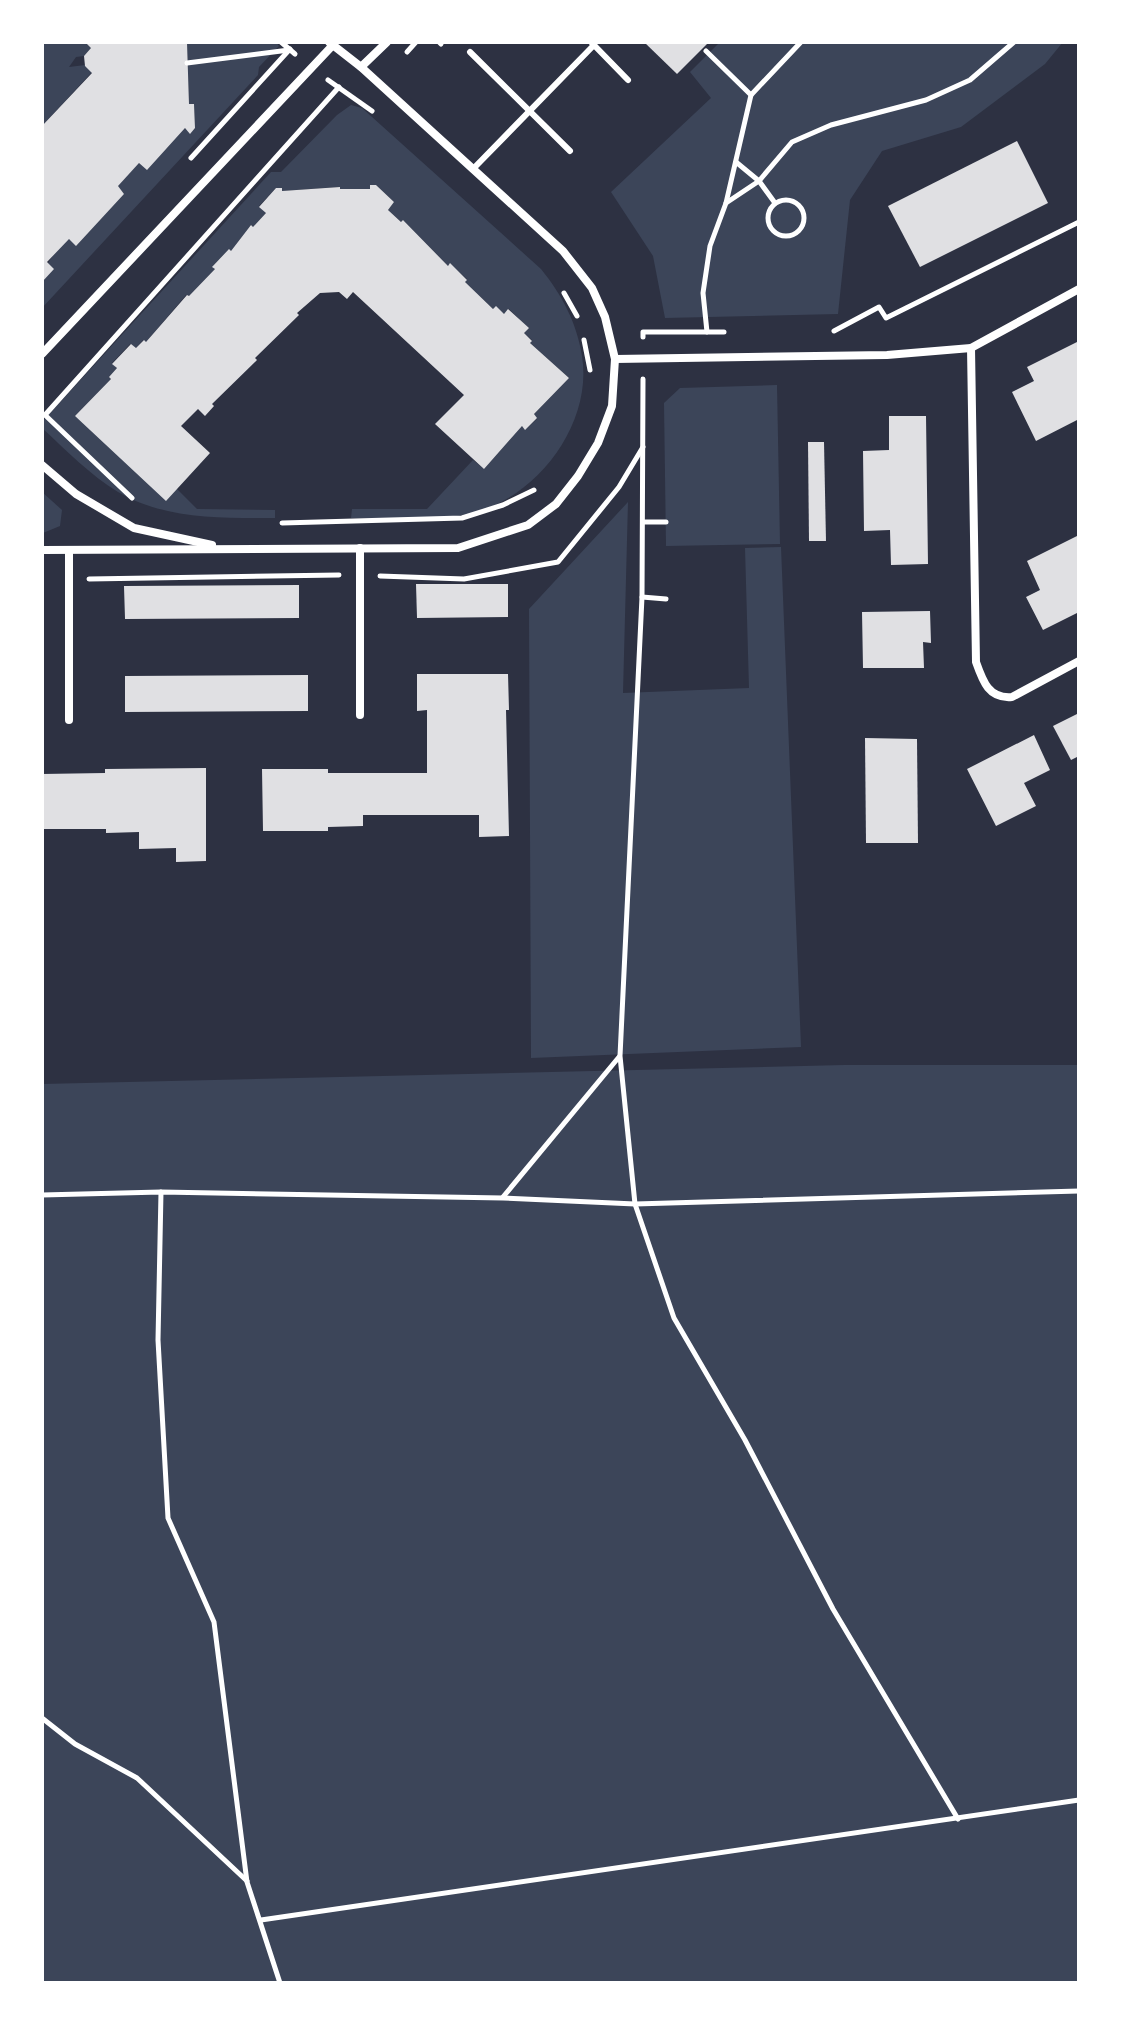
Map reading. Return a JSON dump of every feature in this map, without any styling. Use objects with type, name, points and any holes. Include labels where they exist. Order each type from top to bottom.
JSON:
[{"type":"street","points":[[361,67],[387,42]]},
{"type":"street","points":[[42,354],[312,68],[331,44],[361,67],[563,251],[592,288],[605,317],[615,359],[612,406],[598,443],[556,504],[528,525],[458,548],[42,550]]},
{"type":"street","points":[[615,359],[887,355],[971,348],[1079,289]]},
{"type":"street","points":[[971,348],[976,662],[991,693],[1001,698],[1012,697],[1079,661]]},
{"type":"street","points":[[42,465],[76,494],[134,528],[229,549]]},
{"type":"street","points":[[360,548],[360,715]]},
{"type":"street","points":[[69,550],[69,720]]},
{"type":"lane","points":[[473,169],[592,44],[628,80]]},
{"type":"lane","points":[[470,52],[570,151]]},
{"type":"path","points":[[709,356],[703,293],[710,246],[726,203],[751,95],[801,42]]},
{"type":"path","points":[[726,203],[759,181],[792,142],[831,125],[926,100],[970,80],[1014,42]]},
{"type":"path","points":[[187,63],[290,49]]},
{"type":"path","points":[[706,51],[751,95]]},
{"type":"path","points":[[312,68],[378,116]]},
{"type":"path","points":[[140,506],[45,415],[339,87]]},
{"type":"path","points":[[736,162],[759,181],[775,203]]},
{"type":"path","points":[[782,199],[797,203],[805,216],[800,230],[787,237],[774,232],[768,220],[775,203],[782,199]]},
{"type":"path","points":[[823,331],[837,331],[879,307],[886,318],[1079,222]]},
{"type":"path","points":[[559,283],[581,325]]},
{"type":"path","points":[[736,332],[643,332],[642,597],[620,1056],[635,1204],[674,1318],[745,1440],[833,1609],[958,1819]]},
{"type":"path","points":[[584,338],[591,378]]},
{"type":"path","points":[[272,523],[462,518],[503,505],[542,485]]},
{"type":"path","points":[[643,522],[666,522]]},
{"type":"path","points":[[642,597],[666,599]]},
{"type":"path","points":[[503,1198],[620,1056]]},
{"type":"path","points":[[42,1195],[161,1192],[503,1198],[635,1204],[1079,1191]]},
{"type":"path","points":[[161,1192],[158,1340],[168,1518],[214,1622],[247,1882],[280,1983]]},
{"type":"path","points":[[42,1718],[75,1744],[137,1778],[247,1882]]},
{"type":"path","points":[[261,1920],[1079,1800]]},
{"type":"shaded area","points":[[42,42],[85,42],[91,48],[84,56],[76,57],[69,67],[85,65],[92,72],[42,126]]},
{"type":"shaded area","points":[[187,42],[276,42],[279,46],[259,67],[258,75],[42,308],[45,269],[59,248],[68,238],[76,245],[124,194],[117,186],[139,163],[147,169],[185,128],[190,133],[195,128],[194,104],[189,104]]},
{"type":"shaded area","points":[[720,42],[1063,42],[1045,64],[961,127],[882,151],[850,200],[838,314],[665,318],[653,256],[611,192],[711,98],[690,72]]},
{"type":"shaded area","points":[[351,105],[362,108],[541,269],[562,299],[580,344],[583,382],[579,407],[556,454],[519,491],[473,513],[428,519],[351,518],[352,509],[427,509],[473,460],[484,469],[522,426],[526,429],[537,419],[534,414],[569,378],[530,343],[532,340],[524,333],[528,328],[509,309],[504,314],[493,309],[465,282],[467,279],[450,264],[448,266],[403,220],[401,222],[388,210],[394,202],[376,185],[370,185],[370,189],[339,187],[282,191],[282,188],[276,188],[259,206],[266,213],[253,227],[251,225],[231,251],[228,250],[213,266],[215,269],[189,296],[186,295],[146,342],[143,340],[136,348],[130,344],[112,363],[117,368],[109,377],[111,379],[75,416],[177,489],[197,509],[275,510],[275,518],[175,513],[118,492],[69,453],[42,428],[42,422],[271,172],[281,172],[337,115]]},
{"type":"shaded area","points":[[777,385],[780,544],[666,546],[664,403],[680,388]]},
{"type":"shaded area","points":[[42,492],[62,510],[60,526],[43,533]]},
{"type":"shaded area","points":[[628,502],[623,693],[749,688],[745,548],[781,547],[801,1047],[531,1058],[529,609]]},
{"type":"shaded area","points":[[844,1065],[1079,1065],[1079,1983],[42,1983],[42,1084]]},
{"type":"building","points":[[85,42],[187,42],[189,104],[194,104],[195,128],[190,134],[185,128],[147,170],[139,163],[118,186],[124,194],[76,246],[69,239],[47,262],[54,269],[42,282],[42,126],[92,73],[85,66],[84,56],[91,48]]},
{"type":"building","points":[[644,42],[709,42],[677,74]]},
{"type":"building","points":[[1017,141],[1048,203],[920,267],[888,206]]},
{"type":"building","points":[[370,185],[376,185],[394,202],[388,210],[401,222],[403,220],[448,266],[450,263],[493,309],[496,306],[504,314],[508,309],[529,328],[524,333],[532,341],[530,343],[569,378],[534,414],[537,418],[525,430],[522,426],[484,469],[435,424],[464,395],[353,292],[347,299],[339,292],[320,293],[297,313],[299,315],[212,404],[214,406],[205,416],[198,409],[181,426],[210,453],[166,501],[75,416],[111,379],[109,377],[117,368],[112,364],[131,344],[136,348],[144,340],[146,342],[187,295],[215,269],[212,267],[229,249],[231,251],[251,225],[253,227],[266,213],[259,207],[276,188],[282,188],[282,191],[340,187],[370,189]]},
{"type":"building","points":[[1079,341],[1079,419],[1036,441],[1012,392],[1034,381],[1027,367]]},
{"type":"building","points":[[889,416],[926,416],[928,564],[891,565],[890,530],[864,531],[863,451],[889,450]]},
{"type":"building","points":[[808,442],[824,442],[826,541],[809,541]]},
{"type":"building","points":[[1079,535],[1079,612],[1043,630],[1026,597],[1040,590],[1027,561]]},
{"type":"building","points":[[416,584],[508,584],[508,617],[417,618]]},
{"type":"building","points":[[299,585],[299,618],[125,619],[124,586]]},
{"type":"building","points":[[930,611],[931,643],[923,642],[924,668],[863,668],[862,612]]},
{"type":"building","points":[[417,674],[508,674],[509,836],[479,837],[479,815],[363,815],[363,826],[328,827],[328,831],[263,831],[262,769],[427,773],[427,710],[417,711]]},
{"type":"building","points":[[308,675],[308,711],[125,712],[125,676]]},
{"type":"building","points":[[1079,713],[1079,756],[1071,760],[1053,726]]},
{"type":"building","points":[[1034,735],[1050,770],[1024,783],[1036,806],[996,826],[967,769]]},
{"type":"building","points":[[865,738],[917,739],[918,843],[866,843]]},
{"type":"building","points":[[206,768],[206,861],[176,862],[176,848],[139,849],[139,832],[42,829],[42,774],[105,773],[105,769]]}]
